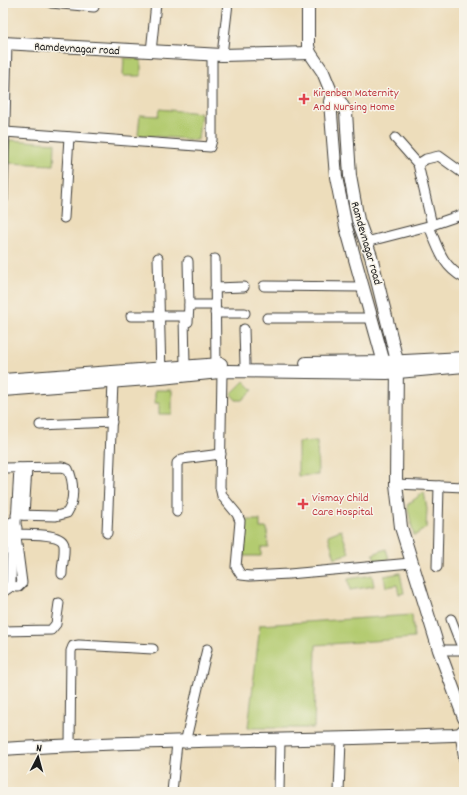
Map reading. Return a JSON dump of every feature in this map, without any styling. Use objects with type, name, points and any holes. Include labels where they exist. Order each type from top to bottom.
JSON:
[{"type":"street","points":[[51,3],[94,7]]},
{"type":"street","points":[[152,52],[156,3]]},
{"type":"street","points":[[5,132],[210,147],[212,140],[217,54],[228,3]]},
{"type":"street","name":"Ramdevnagar road","points":[[308,3],[307,33],[310,53],[323,72],[332,94],[338,98],[346,112],[350,176],[358,220],[373,264],[392,367]]},
{"type":"street","points":[[3,200],[5,43]]},
{"type":"street","name":"Ramdevnagar road","points":[[5,43],[152,52],[217,54],[310,53]]},
{"type":"street","name":"Ramdevnagar road","points":[[332,94],[330,102],[336,177],[346,227],[372,318],[392,367]]},
{"type":"street","points":[[64,218],[69,137]]},
{"type":"street","points":[[395,138],[418,164],[430,226],[442,258],[453,272],[464,278]]},
{"type":"street","points":[[418,164],[426,159],[439,156],[464,174]]},
{"type":"street","points":[[366,242],[430,226],[464,214]]},
{"type":"street","points":[[158,258],[161,373]]},
{"type":"street","points":[[215,259],[215,309],[221,454],[220,487],[222,496],[237,514],[240,521],[236,567],[241,575],[289,574],[411,564]]},
{"type":"street","points":[[187,366],[189,305],[188,260]]},
{"type":"street","points":[[264,286],[362,287]]},
{"type":"street","points":[[215,288],[244,287]]},
{"type":"street","points":[[189,305],[245,313]]},
{"type":"street","points":[[131,316],[184,316],[187,366]]},
{"type":"street","points":[[267,318],[372,318]]},
{"type":"street","points":[[244,329],[245,364]]},
{"type":"street","points":[[3,390],[113,382],[161,373],[187,366],[218,370],[245,364],[392,367],[464,358]]},
{"type":"street","points":[[3,380],[218,370],[464,366]]},
{"type":"street","points":[[392,367],[396,384],[396,484],[401,527],[411,564],[439,650],[464,718]]},
{"type":"street","points":[[107,533],[113,382]]},
{"type":"street","points":[[40,425],[112,422]]},
{"type":"street","points":[[177,512],[177,463],[182,459],[221,454]]},
{"type":"street","points":[[3,468],[68,469],[72,477],[71,503],[67,513],[56,516],[14,519]]},
{"type":"street","points":[[6,589],[14,519],[23,468]]},
{"type":"street","points":[[396,484],[464,487]]},
{"type":"street","points":[[437,567],[439,486]]},
{"type":"street","points":[[12,535],[55,536],[62,540],[64,545],[62,574]]},
{"type":"street","points":[[3,631],[52,630],[56,624],[59,603]]},
{"type":"street","points":[[439,650],[463,650],[451,619]]},
{"type":"street","points":[[70,745],[71,651],[73,646],[153,649]]},
{"type":"street","points":[[172,792],[181,743],[207,649]]},
{"type":"street","points":[[3,749],[70,745],[280,739],[340,740],[462,732],[464,760]]},
{"type":"street","points":[[279,792],[280,739]]},
{"type":"street","points":[[339,792],[340,740]]},
{"type":"green space","points":[[124,58],[141,59],[141,76],[123,76]]},
{"type":"green space","points":[[159,109],[201,113],[198,140],[138,135],[140,115],[158,116]]},
{"type":"green space","points":[[9,140],[55,143],[54,165],[8,163]]},
{"type":"green space","points":[[244,381],[253,390],[242,400],[236,400],[231,394]]},
{"type":"green space","points":[[155,390],[172,390],[172,414],[159,414],[159,403],[155,403]]},
{"type":"green space","points":[[317,441],[318,475],[298,476],[298,442]]},
{"type":"green space","points":[[424,492],[427,509],[426,528],[414,536],[407,505]]},
{"type":"green space","points":[[244,520],[260,520],[260,528],[267,528],[268,547],[261,547],[261,556],[244,556]]},
{"type":"green space","points":[[341,530],[349,553],[335,558],[328,535]]},
{"type":"green space","points":[[386,549],[389,559],[376,563],[373,554]]},
{"type":"green space","points":[[400,573],[404,593],[399,594],[397,585],[386,587],[384,576]]},
{"type":"green space","points":[[372,575],[374,586],[350,590],[348,579]]},
{"type":"green space","points":[[412,615],[414,638],[316,645],[314,728],[248,728],[260,625]]},
{"type":"place","name":"Kirenben Maternity And Nursing Home","points":[[304,99]]},
{"type":"place","name":"Vismay Child Care Hospital","points":[[303,504]]}]
